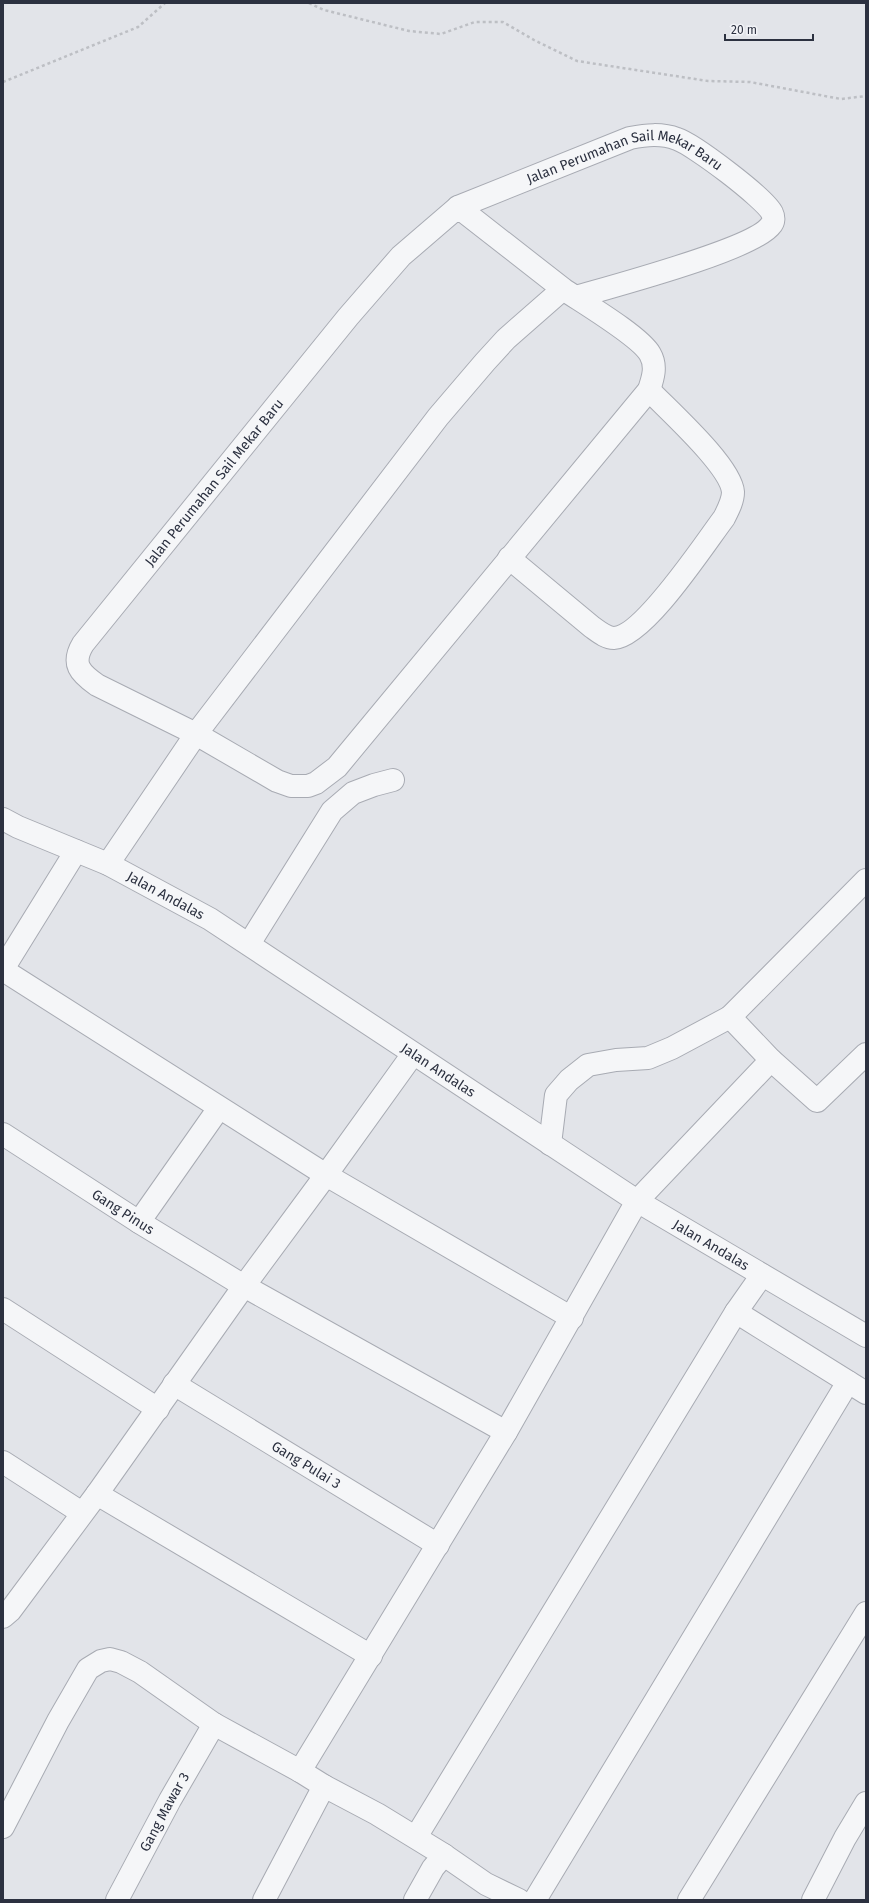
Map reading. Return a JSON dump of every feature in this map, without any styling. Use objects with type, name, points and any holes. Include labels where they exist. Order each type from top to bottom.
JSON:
[{"type":"street","name":"Jalan Perumahan Sail Mekar Baru","points":[[108,864],[196,734],[438,417],[506,339],[569,293],[708,257],[761,234],[770,227],[774,220],[772,213],[757,197],[692,146],[678,139],[648,134],[630,138],[458,207],[401,256],[348,317],[242,446],[79,651],[77,656],[78,668],[87,678],[196,734],[277,780],[298,787],[316,783],[337,767],[649,390],[653,379],[654,365],[647,350],[623,330],[569,293],[458,207]]},
{"type":"street","points":[[510,558],[592,627],[607,637],[620,637],[628,633],[654,610],[724,518],[730,506],[733,493],[728,477],[716,460],[649,390]]},
{"type":"street","points":[[249,944],[332,810],[353,793],[393,780]]},
{"type":"street","name":"Jalan Andalas","points":[[3,819],[108,864],[177,900],[249,944],[637,1201],[866,1336]]},
{"type":"street","points":[[76,851],[3,969],[326,1175],[572,1318]]},
{"type":"street","points":[[550,1144],[556,1095],[569,1080],[588,1065],[616,1060],[648,1058],[672,1048],[730,1017],[866,880]]},
{"type":"street","points":[[730,1017],[771,1060],[817,1101],[866,1054]]},
{"type":"street","points":[[3,1617],[10,1611],[97,1494],[244,1286],[413,1054]]},
{"type":"street","points":[[300,1771],[506,1432],[637,1201],[771,1060]]},
{"type":"street","points":[[139,1222],[219,1108]]},
{"type":"street","name":"Gang Pinus","points":[[3,1134],[139,1222],[244,1286],[506,1432]]},
{"type":"street","points":[[416,1837],[736,1312],[762,1275]]},
{"type":"street","points":[[3,1309],[158,1409]]},
{"type":"street","points":[[736,1312],[866,1393]]},
{"type":"street","points":[[535,1900],[848,1382]]},
{"type":"street","name":"Gang Pulai 3","points":[[174,1384],[438,1545]]},
{"type":"street","points":[[3,1462],[82,1513]]},
{"type":"street","points":[[97,1494],[371,1656]]},
{"type":"street","points":[[689,1900],[866,1613]]},
{"type":"street","points":[[3,1827],[58,1722],[88,1669],[94,1664],[110,1659],[121,1662],[140,1672],[214,1724],[377,1814],[416,1837],[486,1884],[519,1900]]},
{"type":"street","name":"Gang Mawar 3","points":[[117,1900],[170,1800],[214,1724]]},
{"type":"street","points":[[264,1900],[324,1786]]},
{"type":"street","points":[[813,1900],[845,1838],[866,1803]]},
{"type":"street","points":[[415,1900],[433,1868],[444,1855]]},
{"type":"path","points":[[3,82],[138,27],[165,3]]},
{"type":"path","points":[[310,3],[324,10],[409,31],[442,34],[475,22],[503,22],[534,40],[577,60],[708,81],[750,82],[841,99],[866,96]]}]
